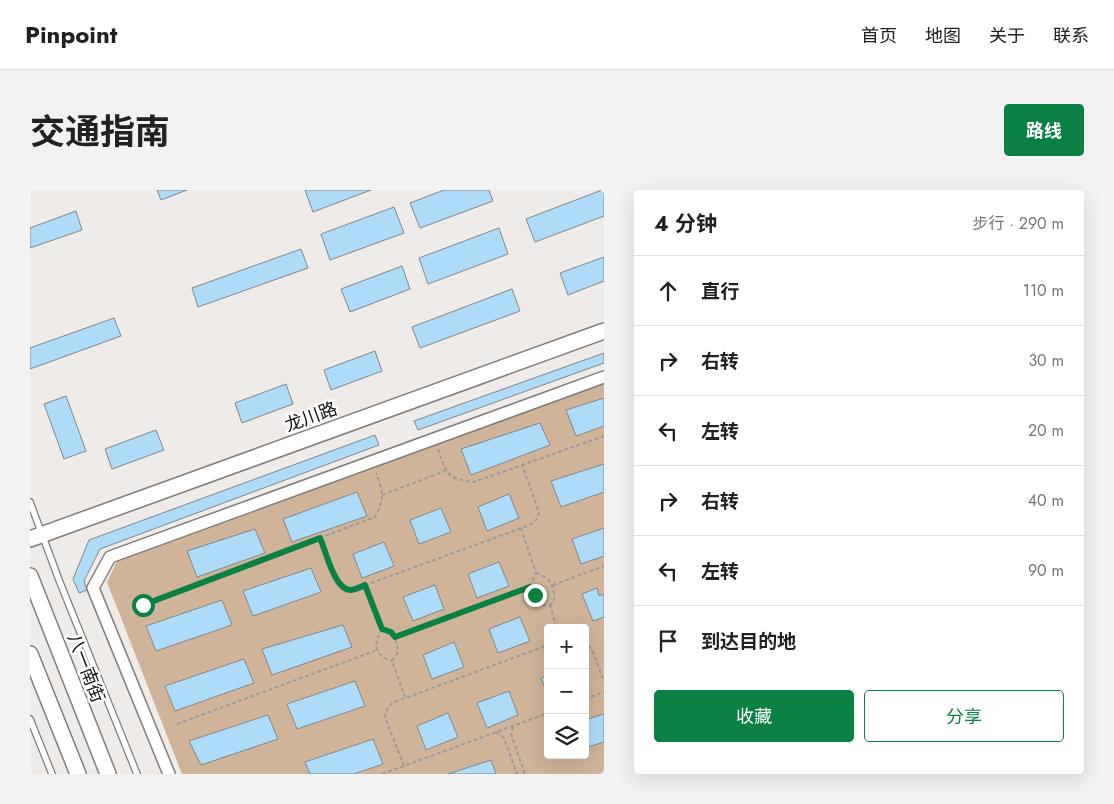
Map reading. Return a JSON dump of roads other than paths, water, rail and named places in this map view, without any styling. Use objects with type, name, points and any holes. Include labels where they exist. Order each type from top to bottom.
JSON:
[{"type":"street","name":"龙川路","points":[[36,536],[604,331]]},
{"type":"street","points":[[169,774],[93,588],[110,557],[604,377]]},
{"type":"street","name":"八一南街","points":[[30,576],[108,774]]},
{"type":"street","points":[[30,654],[78,774]]},
{"type":"lane","points":[[30,502],[36,536],[59,580],[137,774]]},
{"type":"lane","points":[[30,719],[52,774]]}]
